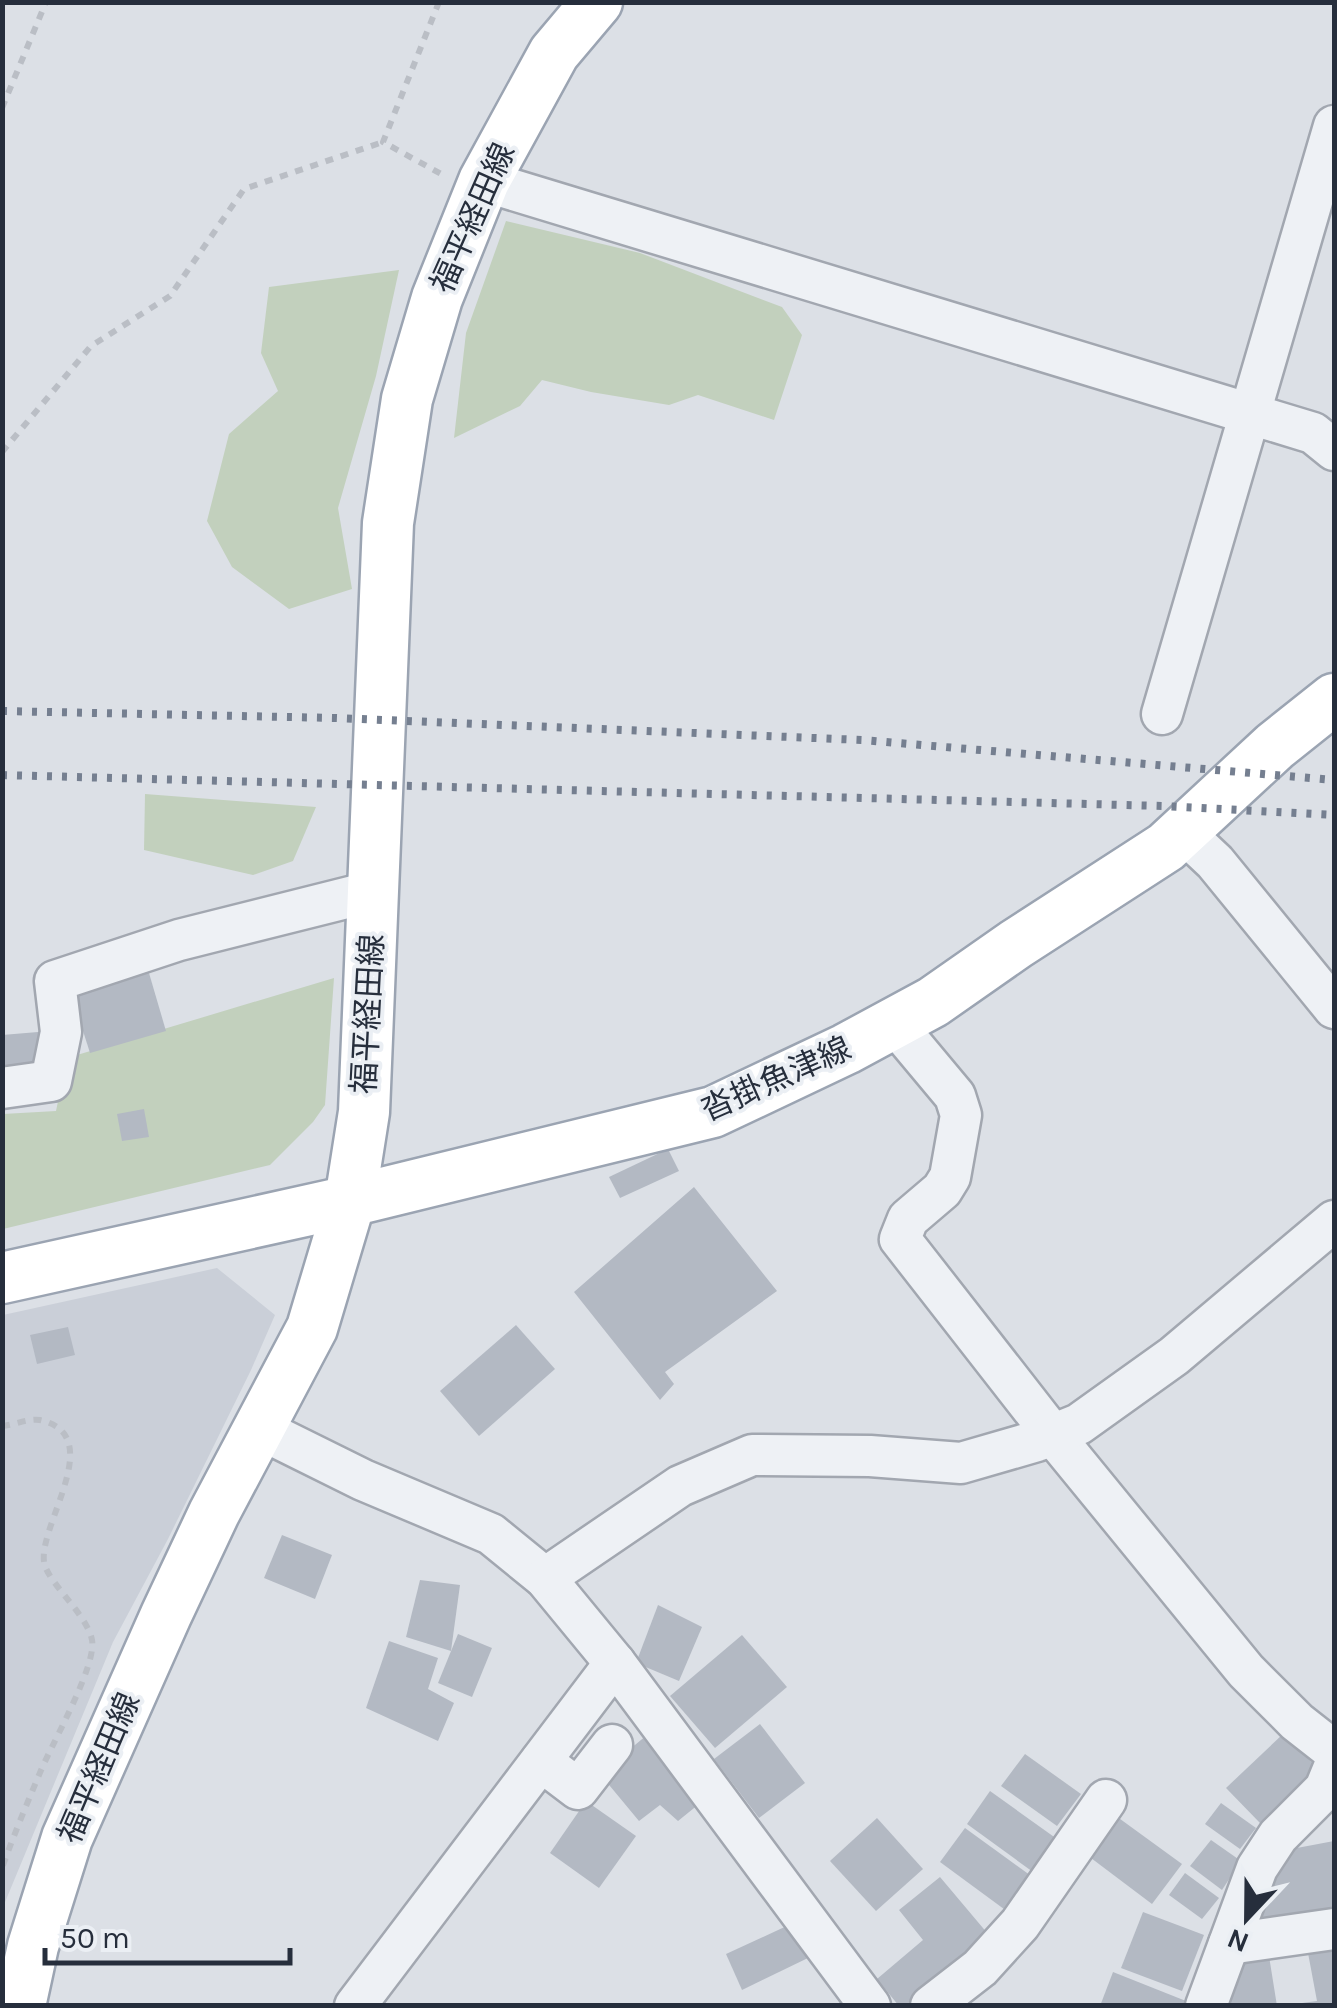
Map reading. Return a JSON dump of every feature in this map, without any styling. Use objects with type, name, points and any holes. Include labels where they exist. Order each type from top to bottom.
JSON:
[{"type":"main road","name":"福平経田線","points":[[20,2006],[33,1946],[67,1838],[166,1615],[312,1328],[350,1201],[364,1112],[388,523],[407,399],[438,298],[484,181],[554,53],[597,2]]},
{"type":"main road","name":"沓掛魚津線","points":[[2,1278],[350,1201],[713,1112],[846,1050],[933,1002],[1166,847],[1275,746],[1334,699]]},
{"type":"street","points":[[1162,714],[1334,126]]},
{"type":"street","points":[[484,181],[1312,433],[1334,450]]},
{"type":"street","points":[[1182,831],[1215,862],[1334,1008]]},
{"type":"street","points":[[2,1088],[51,1081],[61,1032],[55,981],[179,940],[374,891]]},
{"type":"street","points":[[894,1023],[955,1096],[961,1115],[950,1177],[942,1190],[908,1220],[900,1239],[1053,1435],[1246,1671],[1297,1722],[1334,1750]]},
{"type":"street","points":[[546,1578],[680,1486],[752,1455],[962,1462],[1079,1424],[1174,1356],[1334,1222]]},
{"type":"street","points":[[258,1428],[364,1480],[491,1534],[546,1578],[615,1663],[870,2006]]},
{"type":"street","points":[[355,2006],[615,1663]]},
{"type":"street","points":[[541,1760],[578,1789],[612,1745]]},
{"type":"street","points":[[1206,2006],[1257,1868],[1278,1836],[1331,1782]]},
{"type":"street","points":[[931,2006],[980,1968],[1020,1924],[1106,1800]]},
{"type":"street","points":[[1229,1944],[1334,1929]]},
{"type":"path","points":[[2,108],[46,2]]},
{"type":"path","points":[[383,142],[439,2]]},
{"type":"path","points":[[2,452],[91,346],[170,296],[244,189],[383,142],[439,174],[484,181]]},
{"type":"path","points":[[2,1426],[38,1420],[61,1430],[70,1445],[66,1483],[46,1541],[44,1564],[83,1620],[92,1642],[88,1668],[2,1868]]},
{"type":"shaded area","points":[[217,1268],[275,1315],[168,1539],[113,1642],[3,1907],[3,1315]]},
{"type":"green space","points":[[506,221],[640,253],[782,307],[802,335],[774,420],[698,395],[669,405],[542,380],[520,406],[454,438],[466,333]]},
{"type":"green space","points":[[399,270],[376,376],[338,508],[352,589],[289,609],[232,567],[207,521],[229,434],[278,391],[261,353],[269,287]]},
{"type":"green space","points":[[145,794],[316,807],[293,861],[253,875],[144,850]]},
{"type":"green space","points":[[334,978],[325,1105],[270,1165],[3,1229],[3,1114],[56,1111],[67,1058]]},
{"type":"building","points":[[149,973],[166,1031],[90,1053],[72,996]]},
{"type":"building","points":[[38,1032],[41,1072],[2,1076],[2,1035]]},
{"type":"building","points":[[144,1109],[149,1137],[122,1141],[117,1114]]},
{"type":"building","points":[[668,1149],[679,1171],[620,1198],[609,1177]]},
{"type":"building","points":[[694,1187],[777,1291],[665,1372],[674,1384],[660,1400],[574,1292]]},
{"type":"building","points":[[516,1325],[555,1369],[479,1436],[440,1391]]},
{"type":"building","points":[[68,1327],[75,1355],[37,1364],[30,1335]]},
{"type":"building","points":[[282,1535],[332,1555],[315,1599],[264,1578]]},
{"type":"building","points":[[420,1580],[460,1585],[451,1651],[406,1637]]},
{"type":"building","points":[[658,1605],[702,1627],[679,1681],[636,1663]]},
{"type":"building","points":[[458,1634],[492,1648],[472,1697],[438,1683]]},
{"type":"building","points":[[742,1635],[787,1687],[715,1748],[670,1696]]},
{"type":"building","points":[[389,1641],[438,1658],[428,1689],[454,1703],[438,1741],[366,1708]]},
{"type":"building","points":[[760,1724],[805,1783],[759,1818],[714,1759]]},
{"type":"building","points":[[1284,1733],[1318,1769],[1260,1823],[1226,1788]]},
{"type":"building","points":[[647,1735],[699,1804],[678,1821],[660,1805],[639,1821],[600,1774]]},
{"type":"building","points":[[1025,1754],[1081,1794],[1057,1826],[1001,1786]]},
{"type":"building","points":[[990,1791],[1057,1839],[1033,1872],[967,1824]]},
{"type":"building","points":[[586,1801],[636,1836],[599,1888],[550,1853]]},
{"type":"building","points":[[1221,1803],[1256,1828],[1240,1849],[1205,1824]]},
{"type":"building","points":[[1116,1816],[1182,1864],[1152,1904],[1087,1855]]},
{"type":"building","points":[[877,1818],[923,1869],[876,1911],[830,1861]]},
{"type":"building","points":[[965,1828],[1034,1878],[1008,1912],[940,1862]]},
{"type":"building","points":[[1211,1840],[1241,1861],[1222,1890],[1190,1866]]},
{"type":"building","points":[[1334,1841],[1334,1912],[1260,1921],[1281,1851]]},
{"type":"building","points":[[1185,1873],[1219,1898],[1202,1919],[1169,1895]]},
{"type":"building","points":[[940,1877],[988,1934],[905,2006],[899,2006],[877,1979],[923,1940],[899,1910]]},
{"type":"building","points":[[1143,1912],[1204,1935],[1182,1991],[1121,1968]]},
{"type":"building","points":[[791,1924],[810,1957],[742,1990],[726,1954]]},
{"type":"building","points":[[1334,1950],[1334,2006],[1302,2006],[1317,2001],[1308,1953]]},
{"type":"building","points":[[1269,1956],[1277,2006],[1229,2006],[1228,1986],[1238,1983],[1237,1959]]},
{"type":"building","points":[[1113,1972],[1191,2003],[1190,2006],[1100,2006]]},
{"type":"railway","points":[[2,711],[336,718],[862,740],[1334,780]]},
{"type":"railway","points":[[2,775],[1163,806],[1334,815]]}]
